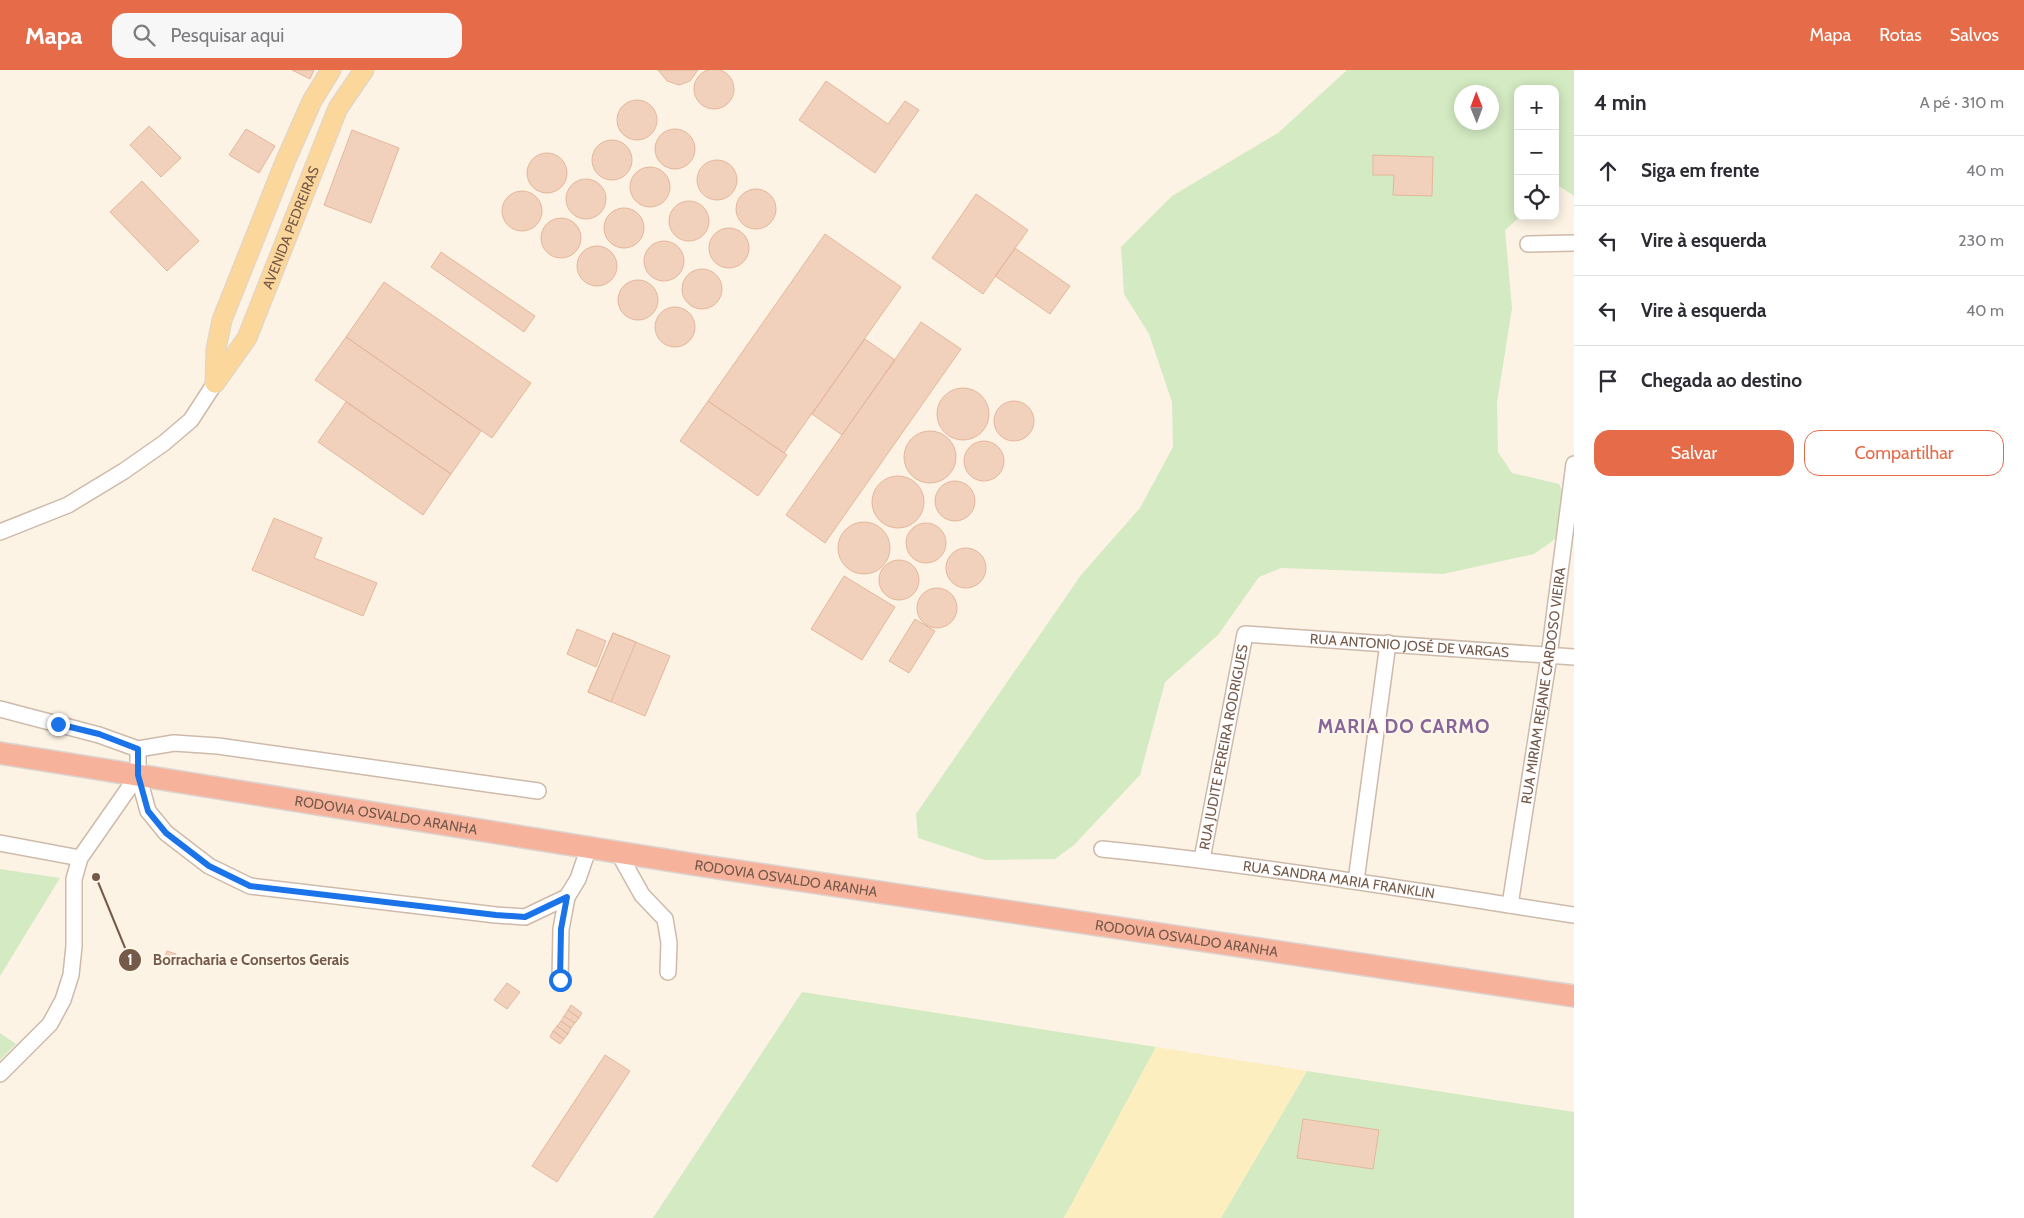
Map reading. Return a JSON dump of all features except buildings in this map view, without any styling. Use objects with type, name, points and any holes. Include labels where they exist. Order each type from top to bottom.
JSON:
[{"type":"highway","name":"RODOVIA OSVALDO ARANHA","points":[[0,753],[618,852],[1574,996]]},
{"type":"main road","name":"AVENIDA PEDREIRAS","points":[[215,383],[216,349],[222,320],[292,144],[312,101],[331,70]]},
{"type":"main road","name":"AVENIDA PEDREIRAS","points":[[215,383],[247,338],[338,108],[357,72]]},
{"type":"main road","points":[[247,258],[275,266]]},
{"type":"street","points":[[1528,244],[1574,243]]},
{"type":"street","name":"AVENIDA PEDREIRAS","points":[[0,532],[68,504],[124,471],[164,443],[191,420],[215,383]]},
{"type":"street","name":"RUA MIRIAM REJANE CARDOSO VIEIRA","points":[[1510,905],[1571,506],[1574,464]]},
{"type":"street","name":"RUA ANTONIO JOSÉ DE VARGAS","points":[[1245,634],[1574,657]]},
{"type":"street","name":"RUA JUDITE PEREIRA RODRIGUES","points":[[1202,859],[1245,634]]},
{"type":"street","points":[[1356,881],[1388,643]]},
{"type":"street","points":[[0,709],[99,734],[138,749],[174,743],[218,746],[538,791]]},
{"type":"street","points":[[138,749],[138,775],[148,811],[166,833],[209,866],[250,886],[525,917],[567,897]]},
{"type":"street","points":[[0,1074],[50,1024],[63,1000],[71,975],[74,946],[74,879],[80,858],[138,775]]},
{"type":"street","points":[[0,843],[80,858]]},
{"type":"street","points":[[560,980],[561,929],[567,897],[578,879],[589,847]]},
{"type":"street","name":"RUA SANDRA MARIA FRANKLIN","points":[[1102,849],[1202,859],[1574,915]]},
{"type":"street","points":[[618,852],[642,895],[665,919],[669,943],[668,972]]},
{"type":"green space","points":[[1347,70],[1574,70],[1574,196],[1559,186],[1559,85],[1514,85],[1514,220],[1516,220],[1505,230],[1512,308],[1497,403],[1498,452],[1512,473],[1559,484],[1569,506],[1554,540],[1534,554],[1443,574],[1281,568],[1259,577],[1218,635],[1165,682],[1140,775],[1074,845],[1055,859],[985,860],[918,838],[916,814],[1081,575],[1140,508],[1173,447],[1172,402],[1149,334],[1124,294],[1121,247],[1172,196],[1278,133]]},
{"type":"green space","points":[[0,869],[60,878],[0,976]]},
{"type":"green space","points":[[802,992],[1156,1047],[1064,1218],[653,1218]]},
{"type":"green space","points":[[0,1033],[16,1044],[0,1060]]},
{"type":"green space","points":[[1307,1071],[1574,1112],[1574,1218],[1221,1218]]},
{"type":"sand","points":[[1156,1047],[1307,1071],[1221,1218],[1064,1218]]},
{"type":"place","name":"Borracharia e Consertos Gerais","points":[[96,877]]},
{"type":"district","name":"MARIA DO CARMO","points":[[1404,726]]},
{"type":"route","points":[[58,724],[99,734],[138,749],[138,775],[148,811],[166,833],[209,866],[250,886],[525,917],[567,897],[561,929],[560,980]]}]
